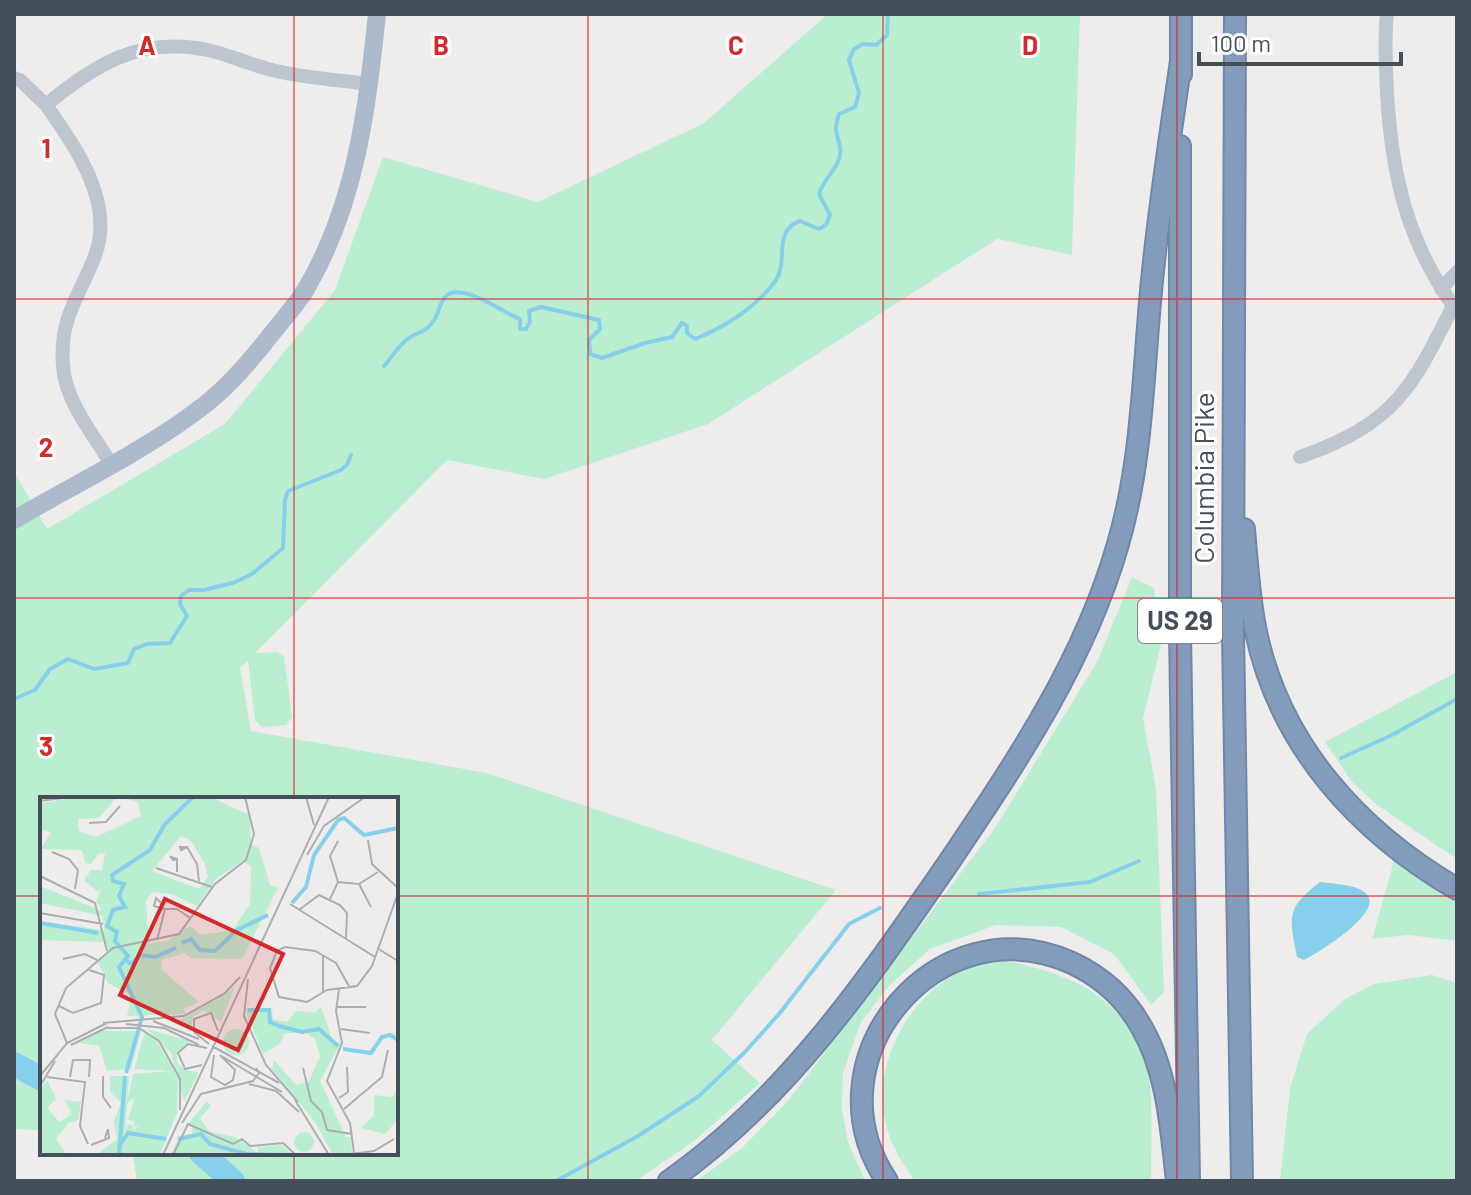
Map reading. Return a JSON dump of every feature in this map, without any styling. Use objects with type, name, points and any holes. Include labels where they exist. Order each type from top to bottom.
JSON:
[{"type":"highway","name":"Columbia Pike","points":[[1181,14],[1180,634],[1189,1181]]},
{"type":"highway","name":"Columbia Pike","points":[[1235,14],[1232,426],[1242,1181]]},
{"type":"highway","points":[[669,1181],[753,1112],[826,1031],[993,797],[1065,679],[1087,632],[1119,543],[1133,481],[1153,270],[1181,61]]},
{"type":"highway","points":[[1232,426],[1256,630],[1271,681],[1288,719],[1306,753],[1343,800],[1384,840],[1457,889]]},
{"type":"highway","points":[[887,1181],[873,1156],[862,1114],[866,1067],[881,1026],[899,1001],[932,972],[972,955],[1018,950],[1062,959],[1081,968],[1102,981],[1131,1010],[1143,1029],[1161,1076],[1171,1124],[1177,1181]]},
{"type":"main road","points":[[14,520],[171,428],[217,394],[250,362],[305,291],[333,235],[351,185],[370,84],[377,14]]},
{"type":"street","points":[[1300,457],[1362,429],[1394,404],[1417,376],[1455,309],[1417,246],[1397,181],[1389,125],[1387,14]]},
{"type":"street","points":[[46,105],[81,77],[108,61],[141,50],[176,46],[209,50],[274,71],[370,84]]},
{"type":"street","points":[[14,78],[46,105],[87,174],[100,210],[101,224],[95,255],[73,299],[64,332],[63,369],[72,398],[111,464]]},
{"type":"street","points":[[1441,289],[1457,272]]},
{"type":"green space","points":[[828,14],[1080,14],[1072,255],[997,239],[708,424],[544,479],[447,460],[255,653],[277,652],[284,656],[292,717],[286,725],[262,727],[255,720],[248,661],[240,667],[251,731],[487,773],[836,890],[712,1040],[760,1083],[694,1141],[636,1181],[137,1181],[131,1155],[398,1155],[398,797],[40,797],[40,1130],[14,1129],[14,472],[47,529],[225,424],[335,290],[383,157],[538,202],[704,123]]},
{"type":"green space","points":[[1132,577],[1154,588],[1162,641],[1143,718],[1156,789],[1164,992],[1151,1005],[1114,954],[1061,927],[996,925],[930,949],[890,985],[861,1022],[843,1073],[842,1109],[848,1142],[865,1181],[696,1181],[742,1148],[787,1102],[995,828],[1097,662]]},
{"type":"green space","points":[[1457,672],[1457,859],[1377,805],[1352,782],[1325,742]]},
{"type":"green space","points":[[1394,861],[1457,902],[1457,941],[1408,935],[1372,939]]},
{"type":"green space","points":[[1002,960],[1060,976],[1077,984],[1109,1005],[1122,1020],[1146,1061],[1151,1108],[1151,1181],[915,1181],[910,1174],[890,1138],[882,1100],[889,1058],[897,1037],[922,1000],[938,986],[955,974]]},
{"type":"green space","points":[[1432,975],[1457,983],[1457,1181],[1280,1181],[1290,1088],[1307,1034],[1345,999],[1374,984]]},
{"type":"water","points":[[1320,882],[1359,889],[1368,896],[1369,904],[1357,923],[1304,960],[1297,957],[1292,932],[1293,914],[1301,899]]},
{"type":"waterway","points":[[384,366],[405,341],[430,325],[445,297],[452,293],[461,292],[482,299],[520,319],[520,329],[526,329],[530,322],[529,311],[541,307],[599,320],[600,329],[589,340],[590,354],[602,358],[672,337],[682,323],[687,326],[687,333],[695,339],[740,315],[760,299],[776,280],[784,239],[791,226],[800,221],[819,229],[826,225],[830,215],[819,194],[839,159],[839,114],[855,107],[859,93],[849,60],[854,49],[863,44],[876,45],[887,35],[888,14]]},
{"type":"waterway","points":[[14,699],[35,690],[50,669],[68,659],[94,669],[128,663],[134,649],[147,644],[170,643],[187,616],[180,604],[181,596],[189,590],[233,583],[252,574],[283,548],[288,491],[341,470],[351,455]]},
{"type":"waterway","points":[[1341,758],[1390,736],[1457,699]]},
{"type":"waterway","points":[[979,894],[1090,882],[1139,861]]},
{"type":"waterway","points":[[556,1181],[638,1136],[699,1096],[779,1014],[849,924],[880,908]]},
{"type":"waterway","points":[[14,1064],[40,1078]]},
{"type":"waterway","points":[[203,1155],[233,1181]]}]
